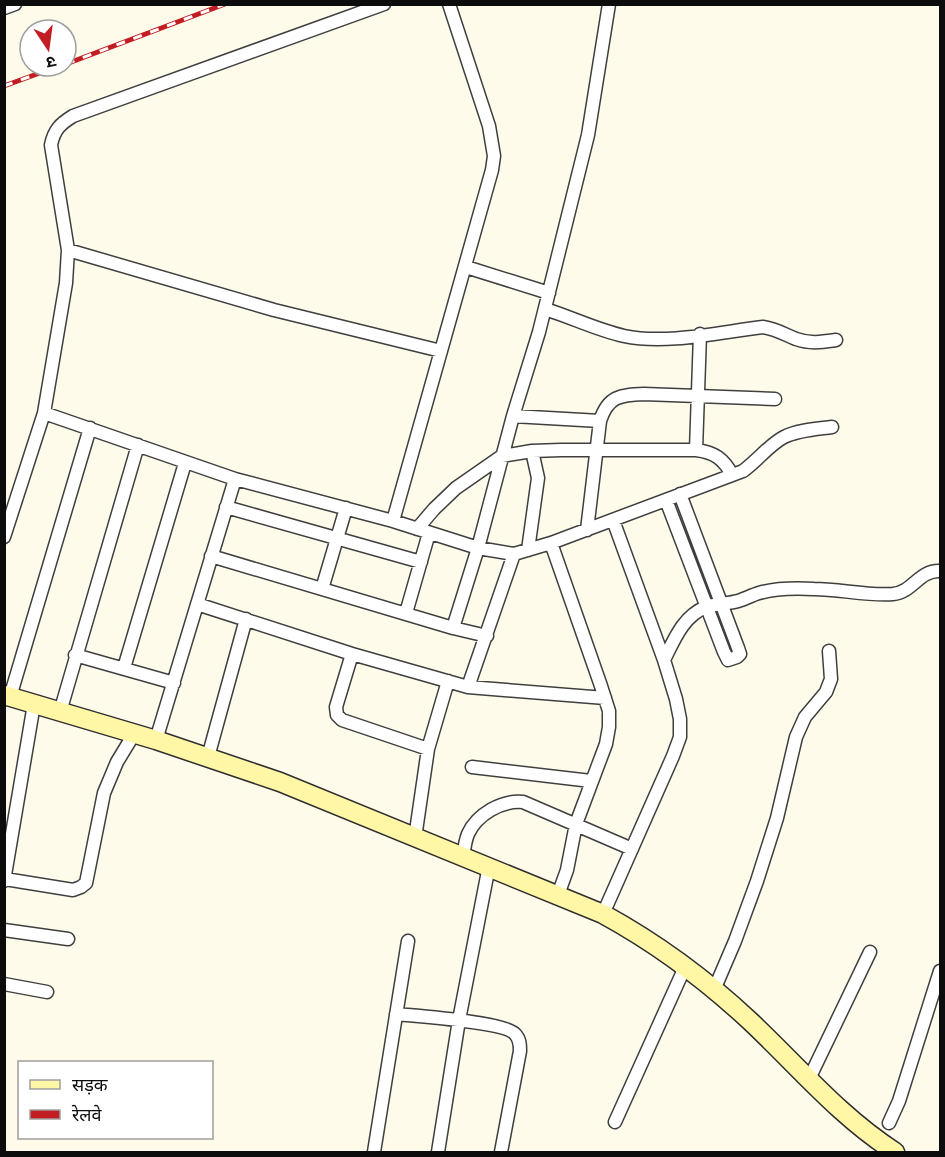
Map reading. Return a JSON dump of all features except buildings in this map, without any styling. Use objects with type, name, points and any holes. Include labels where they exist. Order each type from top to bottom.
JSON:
[{"type":"street","points":[[4,8],[15,4]]},
{"type":"street","points":[[4,537],[44,413],[66,283],[68,250],[51,145],[54,132],[73,116],[384,4]]},
{"type":"street","points":[[393,521],[466,267],[494,156],[489,126],[449,4]]},
{"type":"street","points":[[453,628],[478,548],[549,293],[588,135],[609,4]]},
{"type":"street","points":[[68,250],[273,310],[441,351]]},
{"type":"street","points":[[466,267],[549,293]]},
{"type":"street","points":[[545,309],[624,336],[649,338],[763,327],[776,328],[795,339],[806,342],[836,340]]},
{"type":"street","points":[[696,450],[696,396],[700,334]]},
{"type":"street","points":[[586,530],[600,421],[603,409],[611,400],[625,395],[775,399]]},
{"type":"street","points":[[44,413],[235,479],[393,521],[478,548],[514,554],[551,543],[743,471],[784,437],[832,427]]},
{"type":"street","points":[[513,416],[600,421]]},
{"type":"street","points":[[90,428],[7,696],[156,740],[280,782],[603,914],[643,936],[714,990],[750,1021],[808,1081],[883,1131],[895,1152]]},
{"type":"street","points":[[60,712],[138,445]]},
{"type":"street","points":[[406,614],[421,562],[423,531],[434,509],[456,488],[502,456],[532,451],[696,450],[721,458],[732,475]]},
{"type":"street","points":[[528,550],[538,478],[532,451]]},
{"type":"street","points":[[124,668],[185,463]]},
{"type":"street","points":[[156,740],[235,479]]},
{"type":"street","points":[[666,500],[726,658],[733,660],[740,654],[680,494]]},
{"type":"street","points":[[226,507],[421,562]]},
{"type":"street","points":[[322,589],[346,508]]},
{"type":"street","points":[[603,914],[680,737],[680,719],[664,660],[613,520]]},
{"type":"street","points":[[551,543],[609,711],[606,744],[576,824],[567,870],[558,895]]},
{"type":"street","points":[[468,687],[514,554]]},
{"type":"street","points":[[212,556],[453,628],[487,636]]},
{"type":"street","points":[[664,660],[685,622],[706,607],[778,590],[816,588],[893,594],[910,588],[928,572],[940,571]]},
{"type":"street","points":[[197,604],[352,654],[468,687],[605,699]]},
{"type":"street","points":[[208,757],[246,619]]},
{"type":"street","points":[[714,990],[757,881],[777,818],[796,738],[805,717],[826,692],[831,679],[830,651]]},
{"type":"street","points":[[352,654],[336,707],[337,715],[342,720],[428,749]]},
{"type":"street","points":[[75,655],[174,683]]},
{"type":"street","points":[[415,838],[428,749],[448,681]]},
{"type":"street","points":[[34,704],[5,880],[73,890],[81,888],[86,883],[104,793],[117,762],[134,734]]},
{"type":"street","points":[[472,767],[591,781]]},
{"type":"street","points":[[463,858],[465,841],[475,823],[504,802],[524,802],[632,849]]},
{"type":"street","points":[[438,1152],[459,1020],[489,866]]},
{"type":"street","points":[[4,930],[68,939]]},
{"type":"street","points":[[373,1152],[408,941]]},
{"type":"street","points":[[808,1081],[870,952]]},
{"type":"street","points":[[615,1122],[685,967]]},
{"type":"street","points":[[883,1131],[898,1101],[940,971]]},
{"type":"street","points":[[4,984],[47,992]]},
{"type":"street","points":[[396,1014],[459,1020],[507,1028],[514,1033],[519,1042],[520,1051],[501,1152]]},
{"type":"railway","points":[[78,59],[225,4]]},
{"type":"railway","points":[[4,86],[26,78]]}]
